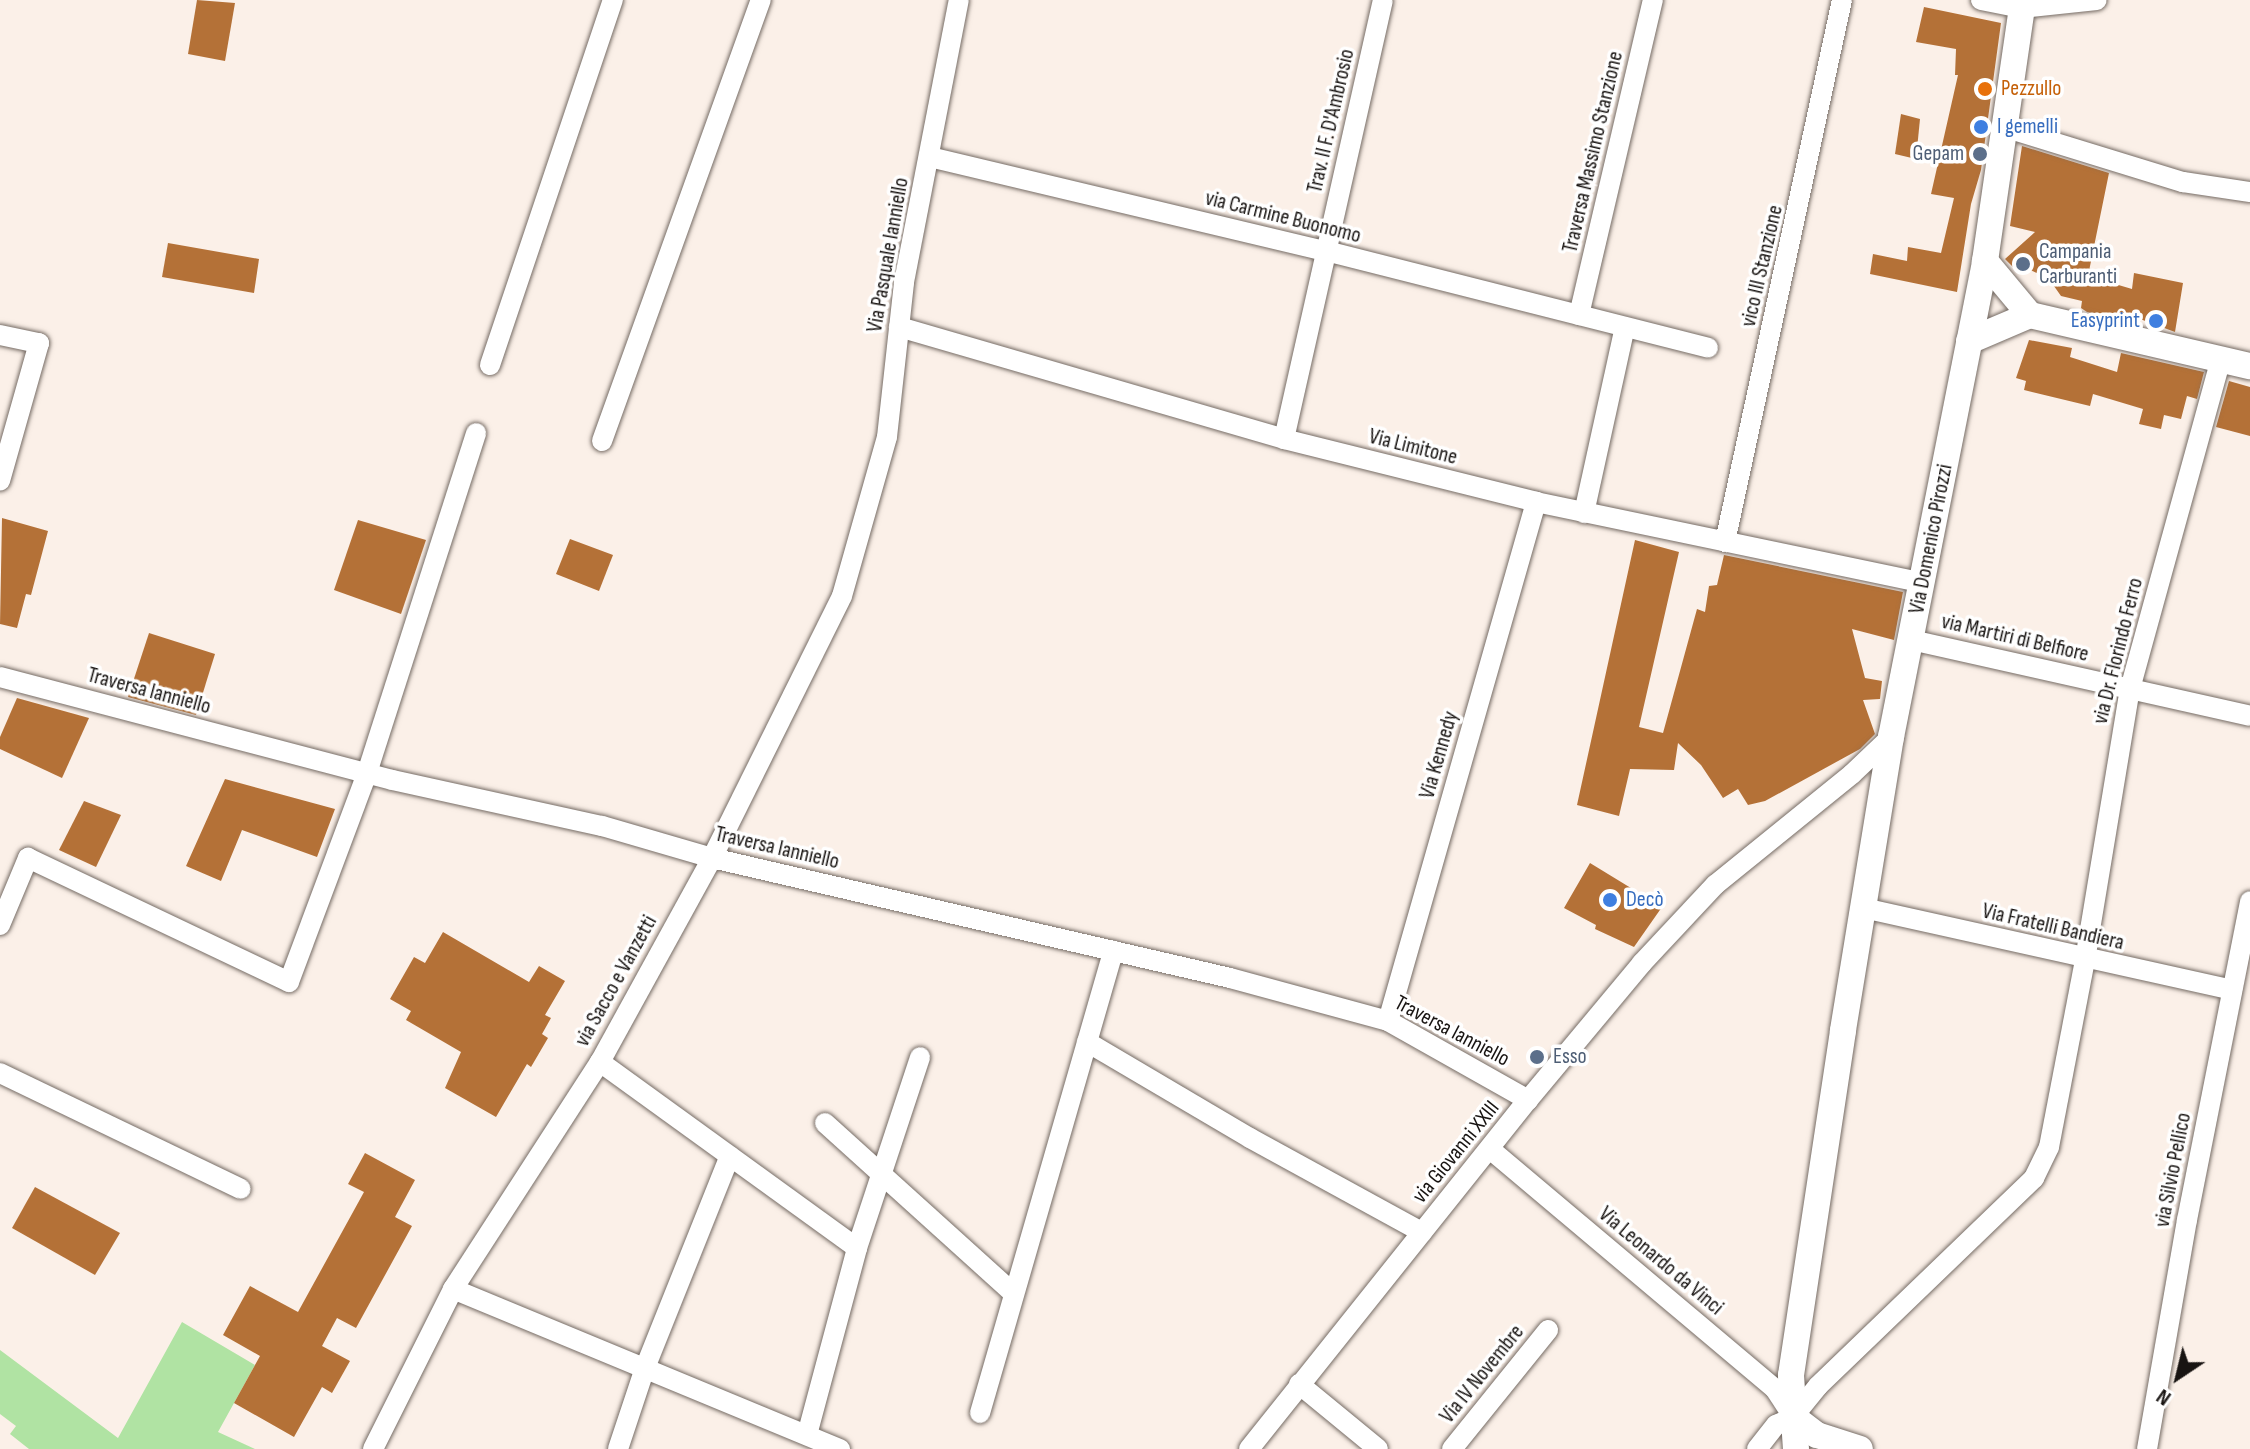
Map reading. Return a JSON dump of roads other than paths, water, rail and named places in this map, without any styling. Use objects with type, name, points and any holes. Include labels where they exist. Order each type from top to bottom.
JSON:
[{"type":"street","points":[[490,365],[613,0]]},
{"type":"street","points":[[602,441],[761,0]]},
{"type":"street","name":"Via Pasquale Ianniello","points":[[864,518],[887,437],[904,282],[959,0]]},
{"type":"street","name":"Trav. II F. D'Ambrosio","points":[[1284,439],[1387,0]]},
{"type":"street","name":"Traversa Massimo Stanzione","points":[[1579,315],[1653,0]]},
{"type":"street","name":"vico III Stanzione","points":[[1725,542],[1842,0]]},
{"type":"street","points":[[1981,0],[2022,4],[2097,0]]},
{"type":"street","name":"Via Domenico Pirozzi","points":[[1796,1449],[1791,1375],[1863,908],[1891,737],[1985,261],[2007,128],[2022,4]]},
{"type":"street","points":[[2007,128],[2183,182],[2250,192]]},
{"type":"street","name":"via Carmine Buonomo","points":[[930,157],[1326,251],[1708,348]]},
{"type":"street","points":[[1985,261],[2023,308]]},
{"type":"street","points":[[1973,321],[1991,294],[2023,308],[2250,366]]},
{"type":"street","points":[[1973,321],[2023,308]]},
{"type":"street","name":"Via Limitone","points":[[899,327],[1284,439],[1536,502],[1923,583]]},
{"type":"street","points":[[1584,513],[1625,327]]},
{"type":"street","points":[[0,335],[39,343],[0,481]]},
{"type":"street","name":"via Dr. Florindo Ferro","points":[[1757,1449],[1776,1425],[1793,1417],[1818,1386],[2034,1178],[2049,1147],[2085,960],[2130,689],[2221,359]]},
{"type":"street","points":[[0,925],[28,858],[289,982],[367,773],[476,433]]},
{"type":"street","name":"Via Kennedy","points":[[1388,1021],[1536,502]]},
{"type":"street","name":"via Sacco e Vanzetti","points":[[373,1449],[453,1289],[600,1062],[712,858],[842,596],[864,518]]},
{"type":"street","name":"via Martiri di Belfiore","points":[[1911,640],[2250,716]]},
{"type":"street","name":"Traversa Ianniello","points":[[0,677],[367,773],[602,826],[712,858],[1230,978],[1388,1021],[1528,1100]]},
{"type":"street","name":"via Giovanni XXIII","points":[[1249,1449],[1528,1100],[1642,963],[1715,885],[1852,774],[1891,737]]},
{"type":"street","name":"via Silvio Pellico","points":[[2147,1449],[2250,901]]},
{"type":"street","name":"Via Fratelli Bandiera","points":[[1863,908],[2085,960],[2232,990]]},
{"type":"street","points":[[980,1413],[1113,951]]},
{"type":"street","points":[[1087,1042],[1250,1138],[1422,1232]]},
{"type":"street","points":[[807,1435],[857,1248],[920,1057]]},
{"type":"street","points":[[600,1062],[857,1248]]},
{"type":"street","points":[[0,1073],[241,1189]]},
{"type":"street","points":[[825,1123],[1013,1293]]},
{"type":"street","name":"Via Leonardo da Vinci","points":[[1490,1149],[1775,1389],[1793,1417]]},
{"type":"street","points":[[618,1449],[645,1368],[730,1156]]},
{"type":"street","points":[[453,1289],[840,1449]]},
{"type":"street","name":"Via IV Novembre","points":[[1452,1449],[1548,1330]]},
{"type":"street","points":[[1299,1384],[1378,1449]]},
{"type":"street","points":[[1793,1417],[1817,1435],[1860,1449]]},
{"type":"place","name":"Pezzullo","points":[[1985,89]]},
{"type":"place","name":"I gemelli","points":[[1981,127]]},
{"type":"place","name":"Gepam","points":[[1980,154]]},
{"type":"place","name":"Campania Carburanti","points":[[2023,264]]},
{"type":"place","name":"Easyprint","points":[[2156,321]]},
{"type":"place","name":"Decò","points":[[1610,900]]},
{"type":"place","name":"Esso","points":[[1537,1057]]}]
